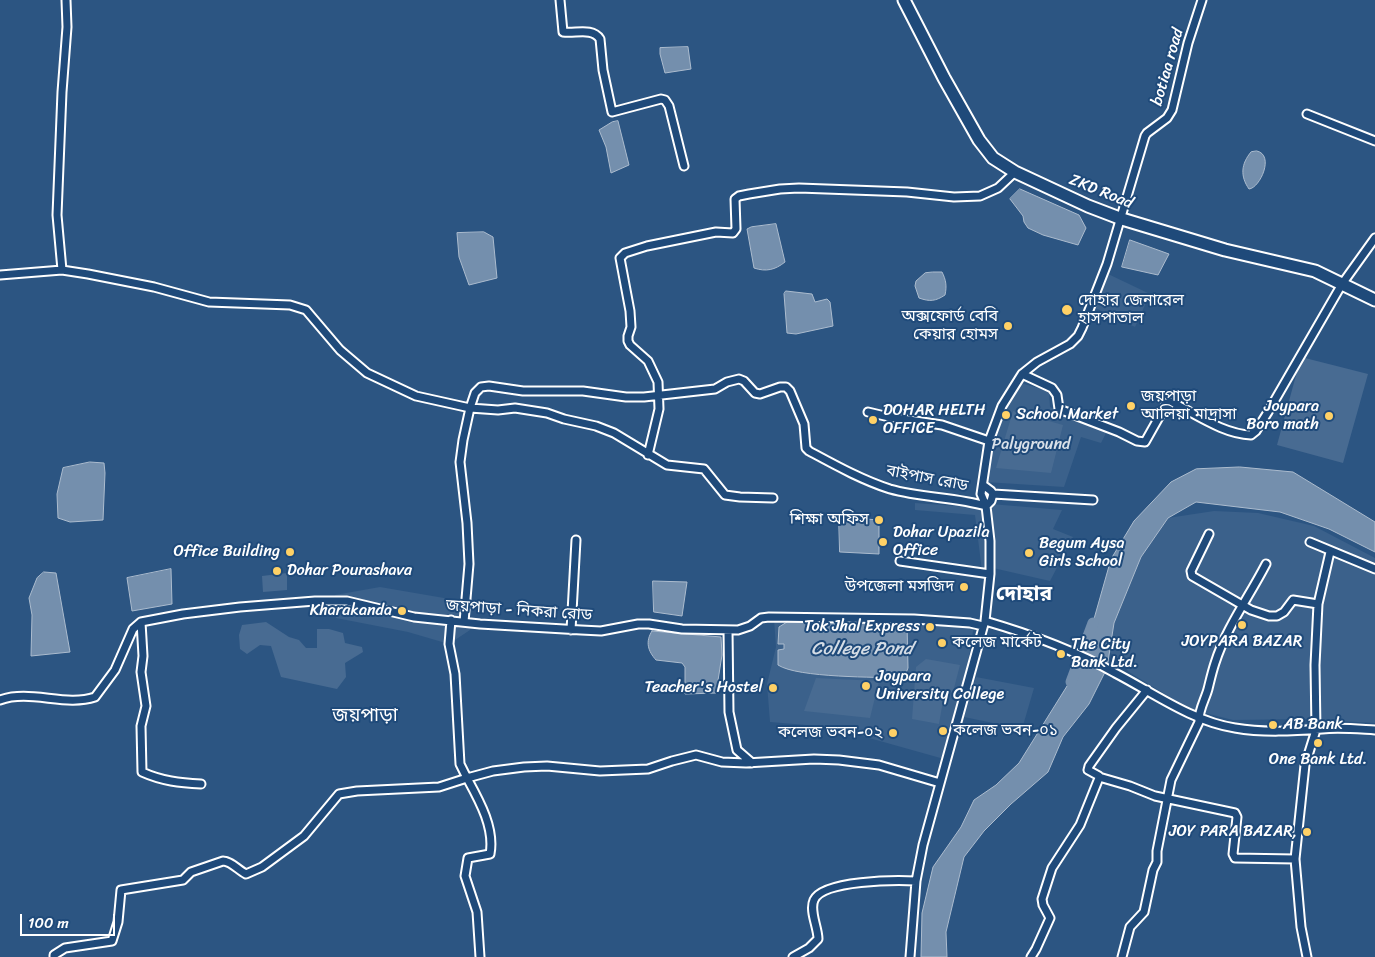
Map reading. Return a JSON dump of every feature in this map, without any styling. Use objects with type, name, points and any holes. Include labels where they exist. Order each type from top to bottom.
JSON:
[{"type":"main road","name":"ZKD Road","points":[[904,0],[948,87],[979,140],[993,158],[1014,172],[1088,206],[1225,250],[1315,271],[1375,300]]},
{"type":"street","points":[[62,270],[57,215],[62,92],[67,26],[66,0]]},
{"type":"street","points":[[560,0],[563,32],[592,32],[599,36],[603,70],[612,112],[665,100],[669,106],[684,166]]},
{"type":"street","name":"botiaa road","points":[[1022,374],[1037,362],[1070,344],[1078,336],[1107,264],[1145,136],[1167,118],[1172,110],[1188,43],[1202,0]]},
{"type":"street","points":[[1307,114],[1375,141]]},
{"type":"street","points":[[648,455],[659,409],[660,395],[658,382],[648,361],[628,341],[631,327],[630,311],[620,258],[623,254],[646,246],[698,235],[716,232],[733,233],[736,229],[735,199],[739,196],[799,188],[907,192],[954,197],[980,196],[998,188],[1014,172]]},
{"type":"street","points":[[910,957],[916,880],[923,844],[984,623],[990,574],[990,541],[986,506],[982,498],[989,441],[1002,406],[1022,374],[1052,388],[1057,395],[1059,409],[1142,442],[1145,442],[1168,403],[1171,402],[1228,430],[1251,435],[1256,431],[1342,284],[1375,238]]},
{"type":"street","points":[[0,275],[62,270],[154,287],[209,302],[290,305],[306,310],[340,350],[367,373],[416,396],[470,408],[498,410],[516,408],[546,413],[596,426],[614,434],[667,465],[704,469],[721,491],[730,497],[773,498]]},
{"type":"street","name":"বাইপাস রোড","points":[[660,395],[715,390],[727,382],[739,378],[754,393],[760,394],[780,387],[786,387],[790,391],[804,424],[805,444],[809,451],[852,474],[891,489],[986,506]]},
{"type":"street","points":[[464,622],[468,564],[467,523],[460,462],[470,408],[476,393],[481,387],[488,386],[523,391],[583,391],[626,397],[660,395]]},
{"type":"street","points":[[868,412],[942,425],[989,441]]},
{"type":"street","points":[[983,485],[991,490],[993,494]]},
{"type":"street","points":[[986,506],[993,494]]},
{"type":"street","points":[[993,494],[1093,500]]},
{"type":"street","points":[[1209,534],[1191,571],[1192,576],[1242,605],[1269,616],[1277,616],[1284,612],[1293,600],[1318,604]]},
{"type":"street","points":[[571,630],[576,540]]},
{"type":"street","points":[[1310,542],[1330,552],[1375,568]]},
{"type":"street","points":[[1307,957],[1301,927],[1296,859],[1305,766],[1316,730],[1315,665],[1318,604],[1330,552]]},
{"type":"street","points":[[900,561],[990,574]]},
{"type":"street","points":[[1122,957],[1130,927],[1144,912],[1153,870],[1157,862],[1157,851],[1171,780],[1198,722],[1198,716],[1208,690],[1215,662],[1242,605],[1266,564]]},
{"type":"street","name":"জয়পাড়া - নিকরা রোড","points":[[141,622],[240,607],[314,601],[347,601],[405,616],[571,630],[601,631],[638,624],[682,629],[744,629],[761,618],[769,617],[914,619],[984,623],[1028,634],[1065,648],[1114,672],[1183,710],[1234,728],[1375,730]]},
{"type":"street","points":[[451,620],[449,644],[455,674],[460,764],[480,801],[492,846],[490,854],[468,858],[464,876],[477,912],[480,957]]},
{"type":"street","points":[[0,700],[18,697],[81,700],[95,697],[115,670],[132,629],[141,622]]},
{"type":"street","points":[[141,622],[143,656],[141,672],[146,706],[141,726],[142,772],[156,778],[179,783],[201,784]]},
{"type":"street","points":[[728,630],[730,712],[737,750],[752,763]]},
{"type":"street","points":[[1147,690],[1116,728],[1089,766],[1089,771],[1100,777],[1155,796],[1234,813],[1237,817],[1232,854],[1235,858],[1296,859]]},
{"type":"street","points":[[54,957],[54,955],[65,948],[112,941],[118,922],[121,890],[182,880],[191,872],[222,861],[228,861],[239,871],[246,874],[262,867],[304,836],[339,794],[357,791],[439,787],[493,771],[524,767],[547,766],[600,771],[648,769],[696,755],[722,762],[752,763],[814,759],[839,760],[879,765],[940,783]]},
{"type":"street","points":[[1031,957],[1050,918],[1042,899],[1052,868],[1080,825],[1100,777]]},
{"type":"street","points":[[793,957],[809,948],[818,939],[812,906],[815,898],[820,893],[830,888],[872,881],[916,880]]},
{"type":"shaded area","points":[[1106,273],[1150,294],[1135,327],[1091,306]]},
{"type":"shaded area","points":[[1017,382],[1049,391],[1050,407],[1107,431],[1101,443],[1081,437],[1064,487],[985,482],[990,441]]},
{"type":"shaded area","points":[[915,503],[983,508],[988,571],[982,571],[975,515],[915,510]]},
{"type":"shaded area","name":"Begum Aysa Girls School","points":[[991,504],[1062,510],[1053,529],[1073,537],[1050,581],[993,568]]},
{"type":"shaded area","name":"JOYPARA BAZAR","points":[[1214,511],[1258,513],[1314,526],[1375,558],[1375,723],[1305,719],[1233,720],[1189,709],[1129,672],[1116,657],[1100,645],[1141,557],[1168,518]]},
{"type":"shaded area","name":"Kharakanda","points":[[380,587],[444,598],[469,605],[470,630],[449,644],[408,632],[336,618],[335,595]]},
{"type":"shaded area","name":"Joypara University College","points":[[774,619],[896,620],[974,625],[964,688],[953,721],[944,759],[830,727],[770,722],[767,684],[776,647]]},
{"type":"shaded area","points":[[976,677],[1034,688],[1022,729],[964,717]]},
{"type":"green space","name":"Joypara Boro math","points":[[1301,357],[1368,374],[1343,463],[1277,445]]},
{"type":"green space","name":"Palyground","points":[[1013,411],[1063,425],[1051,473],[996,468]]},
{"type":"green space","points":[[287,573],[287,590],[263,592],[262,576]]},
{"type":"green space","points":[[266,622],[289,637],[299,640],[306,648],[317,648],[317,629],[329,629],[343,633],[345,643],[362,647],[363,652],[345,663],[346,677],[337,689],[281,677],[271,646],[260,645],[247,654],[240,649],[239,635],[242,625]]},
{"type":"green space","points":[[926,659],[960,665],[953,692],[944,695],[939,724],[912,719],[916,667]]},
{"type":"green space","points":[[816,678],[879,681],[870,718],[804,711]]},
{"type":"water","points":[[688,47],[691,69],[665,73],[660,48]]},
{"type":"water","points":[[618,121],[629,165],[611,173],[606,147],[599,130],[612,122]]},
{"type":"water","points":[[1257,151],[1265,158],[1264,171],[1257,183],[1249,189],[1244,179],[1243,170],[1245,161],[1251,152]]},
{"type":"water","points":[[1020,189],[1079,215],[1086,228],[1078,245],[1043,235],[1028,228],[1023,216],[1010,199]]},
{"type":"water","points":[[776,224],[785,262],[770,270],[754,268],[747,229]]},
{"type":"water","points":[[484,232],[493,237],[497,278],[469,285],[459,257],[457,233]]},
{"type":"water","points":[[1130,240],[1169,254],[1158,275],[1122,267]]},
{"type":"water","points":[[942,272],[946,283],[945,295],[933,300],[919,298],[915,286],[916,281],[925,273]]},
{"type":"water","points":[[786,291],[812,294],[815,302],[827,299],[830,302],[833,326],[796,334],[787,333],[784,294]]},
{"type":"water","points":[[90,462],[104,463],[103,520],[70,522],[58,518],[57,494],[63,468]]},
{"type":"water","points":[[1240,467],[1293,472],[1375,522],[1375,552],[1329,529],[1280,512],[1196,502],[1168,518],[1141,557],[1114,623],[1107,668],[1089,704],[1063,737],[1048,772],[1011,804],[984,831],[964,857],[946,932],[947,957],[921,957],[922,913],[933,867],[961,827],[974,800],[996,785],[1019,763],[1077,670],[1090,633],[1111,559],[1134,521],[1171,482],[1196,469]]},
{"type":"water","points":[[839,517],[879,520],[879,554],[840,552]]},
{"type":"water","points":[[171,569],[172,604],[132,611],[127,578]]},
{"type":"water","points":[[44,572],[56,573],[70,652],[31,656],[32,615],[29,598],[37,578]]},
{"type":"water","points":[[653,581],[687,582],[682,616],[654,612]]},
{"type":"water","name":"College Pond","points":[[876,621],[877,625],[886,625],[886,621],[907,623],[908,668],[904,678],[820,675],[788,669],[778,665],[778,650],[784,649],[784,644],[778,644],[779,627],[787,622]]},
{"type":"water","points":[[652,631],[721,637],[722,655],[716,693],[685,694],[685,667],[682,663],[656,660],[648,646]]},
{"type":"waterway","points":[[1071,682],[1093,623]]},
{"type":"place","name":"দোহার জেনারেল হাসপাতাল","points":[[1067,310]]},
{"type":"place","name":"অক্সফোর্ড বেবি কেয়ার হোমস","points":[[1008,326]]},
{"type":"place","name":"জয়পাড়া আলিয়া মাদ্রাসা","points":[[1131,406]]},
{"type":"place","name":"School Market","points":[[1006,415]]},
{"type":"place","name":"Joypara Boro math","points":[[1329,416]]},
{"type":"place","name":"DOHAR HELTH OFFICE","points":[[873,420]]},
{"type":"place","name":"শিক্ষা অফিস","points":[[879,520]]},
{"type":"place","name":"Dohar Upazila Office","points":[[883,542]]},
{"type":"place","name":"Office Building","points":[[290,552]]},
{"type":"place","name":"Begum Aysa Girls School","points":[[1029,553]]},
{"type":"place","name":"Dohar Pourashava","points":[[277,571]]},
{"type":"place","name":"উপজেলা মসজিদ","points":[[964,587]]},
{"type":"place","name":"Kharakanda","points":[[402,611]]},
{"type":"place","name":"JOYPARA BAZAR","points":[[1242,625]]},
{"type":"place","name":"Tok Jhal Express","points":[[930,627]]},
{"type":"place","name":"কলেজ মার্কেট","points":[[942,643]]},
{"type":"place","name":"The City Bank Ltd.","points":[[1061,654]]},
{"type":"place","name":"Joypara University College","points":[[866,686]]},
{"type":"place","name":"Teacher's Hostel","points":[[773,688]]},
{"type":"place","name":"AB Bank","points":[[1273,725]]},
{"type":"place","name":"কলেজ ভবন-০১","points":[[943,731]]},
{"type":"place","name":"কলেজ ভবন-০২","points":[[893,733]]},
{"type":"place","name":"One Bank Ltd.","points":[[1318,743]]},
{"type":"place","name":"JOY PARA BAZAR,","points":[[1307,832]]},
{"type":"district","name":"দোহার","points":[[1024,595]]},
{"type":"district","name":"জয়পাড়া","points":[[365,716]]}]
